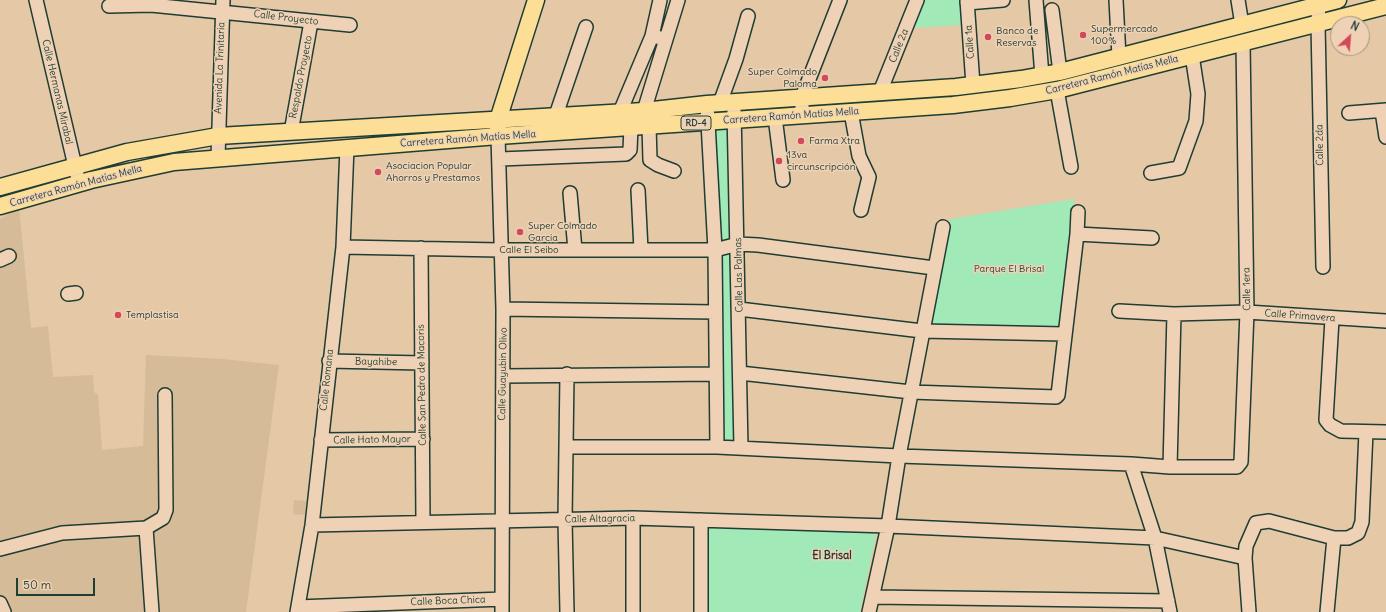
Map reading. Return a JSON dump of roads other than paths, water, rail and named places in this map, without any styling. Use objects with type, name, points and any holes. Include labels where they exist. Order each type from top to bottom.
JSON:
[{"type":"main road","points":[[498,128],[536,0]]},
{"type":"main road","name":"Carretera Ramón Matías Mella","points":[[0,206],[79,183],[151,166],[218,158],[347,147],[498,128],[556,115],[644,111],[720,103],[973,85],[1042,76],[1242,26],[1318,2],[1338,0]]},
{"type":"main road","name":"Carretera Ramón Matías Mella","points":[[0,186],[127,152],[218,136],[291,132],[631,127],[953,105],[1010,98],[1057,90],[1386,6]]},
{"type":"street","name":"Calle Hermanas Mirabal","points":[[36,0],[79,183]]},
{"type":"street","points":[[620,112],[652,36],[660,0]]},
{"type":"street","points":[[644,111],[678,0]]},
{"type":"street","points":[[802,116],[802,97],[840,0]]},
{"type":"street","name":"Calle 2a","points":[[880,92],[917,0]]},
{"type":"street","points":[[967,1],[1003,0]]},
{"type":"street","points":[[1036,0],[1042,76]]},
{"type":"street","points":[[1116,0],[1119,57]]},
{"type":"street","points":[[1238,0],[1242,26]]},
{"type":"street","name":"Calle 1a","points":[[967,1],[973,85]]},
{"type":"street","name":"Calle 2da","points":[[1318,2],[1323,268]]},
{"type":"street","name":"Calle Proyecto","points":[[109,6],[222,6],[311,22],[350,25]]},
{"type":"street","name":"Avenida La Trinitaria","points":[[218,158],[222,6]]},
{"type":"street","points":[[1052,10],[1060,72]]},
{"type":"street","points":[[717,447],[714,250],[709,122],[720,103],[736,59],[748,16]]},
{"type":"street","name":"Respaldo Proyecto","points":[[291,132],[311,22]]},
{"type":"street","points":[[556,115],[586,27]]},
{"type":"street","points":[[652,36],[665,39]]},
{"type":"street","name":"Calle 1era","points":[[1170,467],[1230,468],[1237,467],[1240,462],[1247,312],[1243,43]]},
{"type":"street","points":[[1151,173],[1178,168],[1196,121],[1198,94],[1192,55]]},
{"type":"street","points":[[1057,90],[1072,166]]},
{"type":"street","name":"Calle Las Palmas","points":[[720,103],[735,120],[741,448]]},
{"type":"street","points":[[1349,113],[1384,111],[1386,137]]},
{"type":"street","points":[[851,112],[859,156],[869,177],[861,210]]},
{"type":"street","points":[[776,117],[783,180]]},
{"type":"street","points":[[649,126],[650,160],[658,166],[674,170]]},
{"type":"street","points":[[500,159],[626,154],[630,150],[631,127]]},
{"type":"street","name":"Calle Guayubin Olivo","points":[[498,128],[500,159],[500,250],[503,309],[502,612]]},
{"type":"street","name":"Calle Romana","points":[[298,609],[312,525],[343,246],[347,147]]},
{"type":"street","points":[[638,190],[641,250]]},
{"type":"street","points":[[570,193],[575,250]]},
{"type":"street","points":[[740,373],[911,392],[1056,397],[1058,395],[1077,234],[1078,212]]},
{"type":"street","points":[[869,612],[888,526],[899,456],[943,227]]},
{"type":"street","points":[[1077,234],[1152,238]]},
{"type":"street","name":"Calle El Seibo","points":[[343,246],[500,250],[714,250],[738,244],[758,245],[934,268]]},
{"type":"street","name":"Calle San Pedro de Macorís","points":[[421,248],[423,522]]},
{"type":"street","points":[[503,309],[715,312]]},
{"type":"street","points":[[739,309],[922,331],[1064,334]]},
{"type":"street","name":"Calle Primavera","points":[[1119,311],[1174,314],[1247,312],[1332,319],[1386,321]]},
{"type":"street","points":[[567,447],[717,447],[899,456],[1131,464],[1170,467],[1174,314]]},
{"type":"street","points":[[1332,319],[1326,420],[1335,429],[1386,432]]},
{"type":"street","name":"Bayahibe","points":[[329,362],[422,363]]},
{"type":"street","points":[[503,376],[567,374],[716,374]]},
{"type":"street","points":[[567,374],[565,520],[567,612]]},
{"type":"street","points":[[0,549],[62,533],[146,528],[163,518],[166,510],[165,395]]},
{"type":"street","points":[[1249,612],[1245,558],[1246,546],[1253,527],[1260,521],[1269,521],[1334,538],[1353,536],[1361,527],[1366,432]]},
{"type":"street","name":"Calle Hato Mayor","points":[[321,440],[423,439]]},
{"type":"street","points":[[873,597],[1169,606],[1155,538],[1131,464]]},
{"type":"street","points":[[633,518],[633,612]]},
{"type":"street","name":"Calle Altagracia","points":[[312,525],[633,518],[888,526],[1155,538],[1245,558]]},
{"type":"street","points":[[701,520],[701,612]]},
{"type":"street","points":[[146,528],[152,612]]},
{"type":"street","points":[[1327,612],[1334,538]]},
{"type":"street","name":"Calle Boca Chica","points":[[298,609],[502,598]]},
{"type":"street","points":[[0,603],[4,612]]},
{"type":"place","name":"Supermercado 100%","points":[[1083,35]]},
{"type":"place","name":"Banco de Reservas","points":[[988,37]]},
{"type":"place","name":"Super Colmado Paloma","points":[[825,78]]},
{"type":"place","name":"Farma Xtra","points":[[801,141]]},
{"type":"place","name":"13va circunscripción","points":[[779,161]]},
{"type":"place","name":"Asociacion Popular Ahorros y Prestamos","points":[[378,172]]},
{"type":"place","name":"Super Colmado Garcia","points":[[520,232]]},
{"type":"place","name":"Templastisa","points":[[118,315]]},
{"type":"district","name":"El Brisal","points":[[832,556]]},
{"type":"park label","name":"Parque El Brisal","points":[[1009,269]]}]
